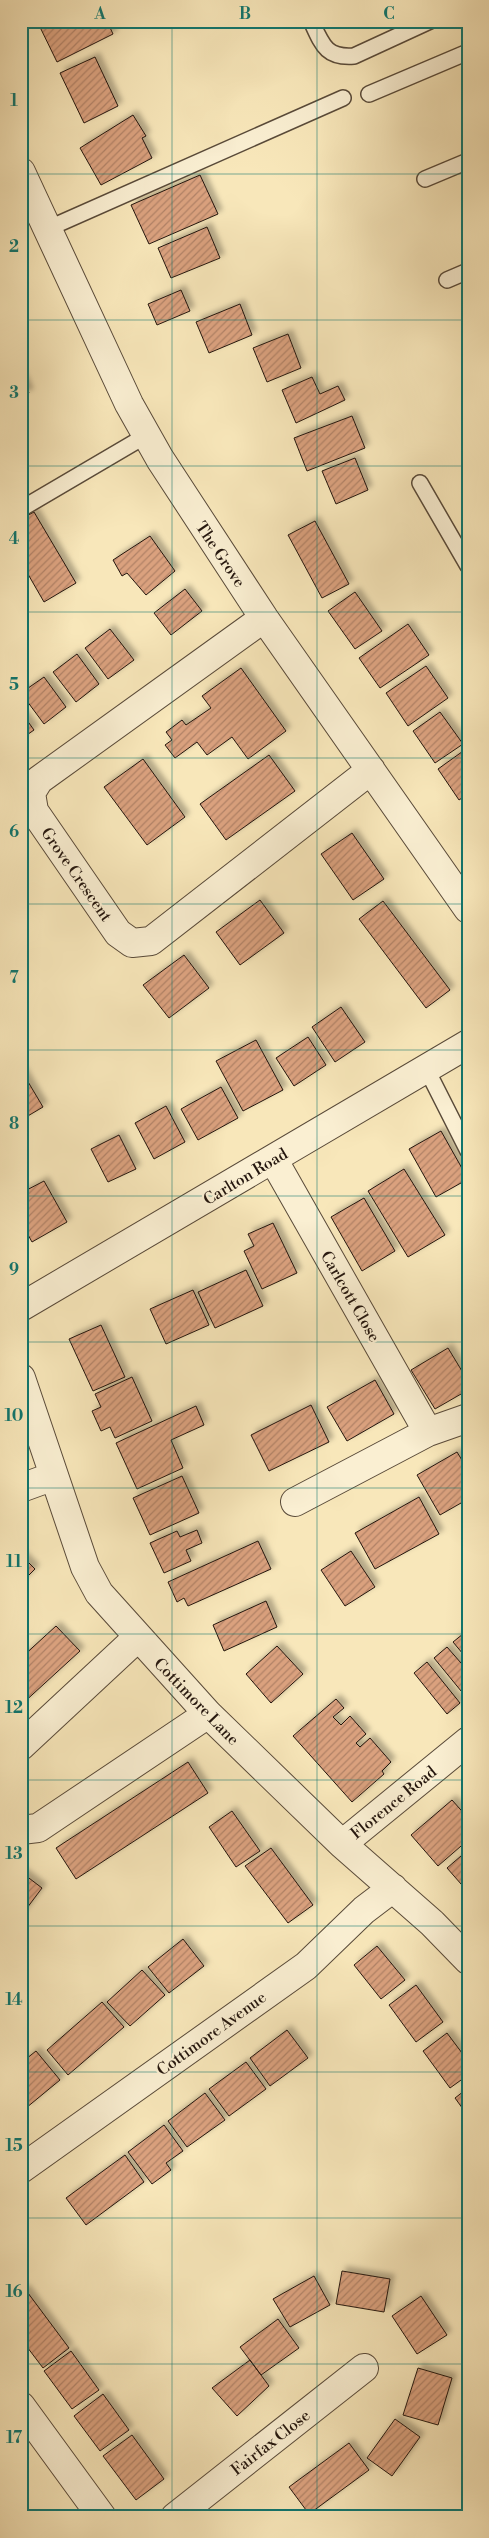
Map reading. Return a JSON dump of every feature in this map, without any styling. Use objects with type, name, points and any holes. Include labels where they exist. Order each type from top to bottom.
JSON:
[{"type":"street","name":"The Grove","points":[[21,172],[129,404],[194,515],[468,909]]},
{"type":"street","name":"Grove Crescent","points":[[264,618],[39,780],[31,793],[34,811],[118,933],[132,943],[150,940],[371,770]]},
{"type":"street","name":"Carlton Road","points":[[21,1307],[468,1044]]},
{"type":"street","name":"Carlcott Close","points":[[273,1159],[428,1432]]},
{"type":"street","name":"Cottimore Lane","points":[[21,1378],[85,1567],[99,1593],[137,1638],[208,1714],[342,1844],[393,1888],[468,1960]]},
{"type":"street","points":[[295,1502],[428,1432],[468,1418]]},
{"type":"street","points":[[21,1488],[54,1476]]},
{"type":"street","points":[[21,1746],[137,1638]]},
{"type":"street","points":[[21,1830],[38,1828],[208,1714]]},
{"type":"street","name":"Florence Road","points":[[342,1844],[468,1741]]},
{"type":"street","name":"Cottimore Avenue","points":[[21,2169],[306,1966],[364,1910],[393,1888]]},
{"type":"street","name":"Fairfax Close","points":[[175,2517],[364,2368]]},
{"type":"street","points":[[21,2406],[102,2517]]},
{"type":"lane","points":[[313,25],[322,44],[329,52],[341,57],[354,56],[430,21]]},
{"type":"lane","points":[[369,94],[468,52]]},
{"type":"lane","points":[[47,229],[342,98]]},
{"type":"lane","points":[[425,179],[468,161]]},
{"type":"lane","points":[[447,280],[468,271]]},
{"type":"lane","points":[[21,508],[147,435]]},
{"type":"lane","points":[[420,483],[468,566]]},
{"type":"lane","points":[[426,1068],[468,1151]]},
{"type":"building","points":[[37,21],[107,21],[113,34],[57,62]]},
{"type":"building","points":[[460,21],[468,21],[468,41]]},
{"type":"building","points":[[95,57],[118,106],[84,123],[60,73]]},
{"type":"building","points":[[133,115],[146,136],[142,138],[152,158],[101,185],[80,148]]},
{"type":"building","points":[[200,175],[218,214],[149,244],[131,205]]},
{"type":"building","points":[[207,227],[220,258],[171,278],[158,248]]},
{"type":"building","points":[[181,290],[190,311],[157,325],[148,304]]},
{"type":"building","points":[[240,304],[252,335],[209,353],[196,322]]},
{"type":"building","points":[[288,334],[301,368],[267,382],[253,348]]},
{"type":"building","points":[[21,376],[29,393],[21,396]]},
{"type":"building","points":[[312,377],[320,394],[338,386],[345,400],[296,423],[282,390]]},
{"type":"building","points":[[352,416],[365,448],[307,471],[294,438]]},
{"type":"building","points":[[355,458],[368,490],[336,504],[322,471]]},
{"type":"building","points":[[34,512],[76,583],[44,602],[21,562],[21,519]]},
{"type":"building","points":[[315,521],[349,584],[322,598],[288,535]]},
{"type":"building","points":[[150,536],[175,571],[146,595],[127,573],[122,576],[113,560]]},
{"type":"building","points":[[185,589],[202,611],[171,635],[154,613]]},
{"type":"building","points":[[355,592],[382,631],[355,649],[328,611]]},
{"type":"building","points":[[408,624],[429,655],[380,688],[359,658]]},
{"type":"building","points":[[110,629],[134,660],[108,679],[85,648]]},
{"type":"building","points":[[77,654],[99,684],[76,702],[53,672]]},
{"type":"building","points":[[426,666],[448,698],[408,726],[386,693]]},
{"type":"building","points":[[241,668],[286,731],[248,759],[232,737],[207,755],[197,742],[175,758],[165,745],[172,740],[166,732],[182,720],[186,725],[211,708],[202,696]]},
{"type":"building","points":[[44,677],[66,707],[44,724],[21,693]]},
{"type":"building","points":[[21,712],[34,730],[21,739]]},
{"type":"building","points":[[440,712],[463,744],[435,763],[413,731]]},
{"type":"building","points":[[466,749],[468,794],[459,800],[438,769]]},
{"type":"building","points":[[269,755],[295,791],[226,840],[200,804]]},
{"type":"building","points":[[143,759],[185,817],[147,845],[104,787]]},
{"type":"building","points":[[468,804],[468,817],[462,808]]},
{"type":"building","points":[[352,833],[384,879],[353,900],[321,854]]},
{"type":"building","points":[[260,900],[284,933],[240,965],[216,932]]},
{"type":"building","points":[[383,901],[450,990],[426,1008],[359,919]]},
{"type":"building","points":[[184,955],[209,988],[169,1018],[143,985]]},
{"type":"building","points":[[341,1007],[365,1042],[335,1062],[312,1027]]},
{"type":"building","points":[[308,1037],[326,1065],[294,1086],[276,1058]]},
{"type":"building","points":[[256,1040],[283,1090],[243,1111],[216,1061]]},
{"type":"building","points":[[21,1070],[43,1107],[21,1120]]},
{"type":"building","points":[[221,1087],[238,1118],[198,1140],[181,1109]]},
{"type":"building","points":[[166,1106],[185,1142],[154,1159],[135,1123]]},
{"type":"building","points":[[441,1131],[468,1179],[436,1197],[409,1149]]},
{"type":"building","points":[[119,1135],[136,1169],[108,1182],[91,1149]]},
{"type":"building","points":[[404,1169],[445,1235],[408,1257],[368,1191]]},
{"type":"building","points":[[44,1181],[67,1222],[32,1242],[21,1222],[21,1193]]},
{"type":"building","points":[[364,1198],[395,1251],[362,1271],[331,1217]]},
{"type":"building","points":[[273,1223],[297,1273],[262,1289],[244,1251],[254,1246],[248,1234]]},
{"type":"building","points":[[246,1270],[263,1306],[215,1328],[198,1292]]},
{"type":"building","points":[[193,1290],[209,1325],[166,1344],[150,1309]]},
{"type":"building","points":[[101,1325],[125,1377],[93,1391],[69,1339]]},
{"type":"building","points":[[448,1348],[468,1381],[468,1390],[435,1409],[411,1370]]},
{"type":"building","points":[[132,1377],[152,1421],[115,1438],[110,1427],[101,1431],[92,1411],[101,1407],[95,1394]]},
{"type":"building","points":[[375,1380],[394,1414],[347,1441],[327,1407]]},
{"type":"building","points":[[311,1405],[329,1442],[269,1471],[251,1435]]},
{"type":"building","points":[[196,1406],[204,1425],[171,1440],[183,1468],[137,1489],[116,1443]]},
{"type":"building","points":[[457,1452],[468,1470],[468,1499],[440,1515],[417,1475]]},
{"type":"building","points":[[182,1476],[199,1513],[150,1535],[133,1498]]},
{"type":"building","points":[[419,1497],[439,1534],[375,1569],[355,1533]]},
{"type":"building","points":[[197,1530],[202,1543],[186,1550],[191,1561],[164,1573],[150,1543],[177,1531],[180,1537]]},
{"type":"building","points":[[258,1541],[271,1569],[188,1606],[184,1598],[177,1602],[168,1582]]},
{"type":"building","points":[[351,1551],[375,1587],[345,1606],[321,1570]]},
{"type":"building","points":[[21,1555],[35,1569],[21,1583]]},
{"type":"building","points":[[266,1601],[277,1627],[224,1651],[213,1625]]},
{"type":"building","points":[[56,1626],[80,1651],[21,1705],[21,1658]]},
{"type":"building","points":[[468,1630],[468,1660],[453,1642]]},
{"type":"building","points":[[277,1646],[303,1674],[271,1703],[246,1674]]},
{"type":"building","points":[[447,1647],[468,1671],[466,1697],[434,1658]]},
{"type":"building","points":[[427,1662],[460,1703],[447,1714],[414,1673]]},
{"type":"building","points":[[336,1699],[344,1708],[333,1717],[341,1725],[350,1716],[366,1734],[356,1743],[360,1747],[370,1738],[391,1762],[382,1771],[384,1774],[352,1802],[293,1736]]},
{"type":"building","points":[[188,1762],[208,1793],[76,1879],[56,1848]]},
{"type":"building","points":[[452,1800],[468,1818],[468,1840],[438,1866],[411,1835]]},
{"type":"building","points":[[232,1811],[260,1851],[236,1867],[209,1827]]},
{"type":"building","points":[[271,1848],[313,1905],[288,1923],[245,1866]]},
{"type":"building","points":[[468,1850],[468,1892],[447,1868]]},
{"type":"building","points":[[21,1872],[42,1888],[21,1916]]},
{"type":"building","points":[[183,1939],[204,1966],[169,1993],[148,1967]]},
{"type":"building","points":[[377,1946],[405,1980],[381,1999],[354,1965]]},
{"type":"building","points":[[142,1970],[165,1995],[130,2026],[107,2002]]},
{"type":"building","points":[[416,1985],[443,2022],[416,2042],[389,2005]]},
{"type":"building","points":[[102,2002],[124,2027],[68,2075],[47,2050]]},
{"type":"building","points":[[287,2030],[308,2058],[270,2086],[250,2058]]},
{"type":"building","points":[[447,2033],[468,2061],[468,2075],[450,2088],[423,2051]]},
{"type":"building","points":[[36,2051],[60,2080],[26,2108],[21,2102],[21,2063]]},
{"type":"building","points":[[246,2062],[266,2089],[229,2116],[209,2089]]},
{"type":"building","points":[[468,2088],[468,2116],[455,2098]]},
{"type":"building","points":[[205,2093],[225,2120],[187,2147],[168,2121]]},
{"type":"building","points":[[164,2125],[183,2151],[166,2163],[171,2170],[152,2184],[128,2152]]},
{"type":"building","points":[[125,2155],[144,2182],[86,2225],[66,2198]]},
{"type":"building","points":[[342,2271],[390,2279],[384,2312],[336,2304]]},
{"type":"building","points":[[314,2276],[330,2305],[290,2327],[273,2299]]},
{"type":"building","points":[[25,2289],[69,2348],[43,2368],[21,2339],[21,2292]]},
{"type":"building","points":[[421,2296],[447,2335],[417,2354],[392,2316]]},
{"type":"building","points":[[278,2319],[299,2348],[261,2375],[240,2347]]},
{"type":"building","points":[[71,2351],[99,2390],[72,2409],[44,2371]]},
{"type":"building","points":[[250,2360],[269,2386],[237,2416],[212,2388]]},
{"type":"building","points":[[418,2368],[452,2378],[438,2425],[403,2415]]},
{"type":"building","points":[[103,2394],[129,2430],[100,2451],[74,2416]]},
{"type":"building","points":[[395,2419],[420,2437],[392,2476],[367,2458]]},
{"type":"building","points":[[132,2435],[164,2479],[136,2500],[103,2456]]},
{"type":"building","points":[[349,2443],[369,2470],[309,2514],[289,2487]]}]
